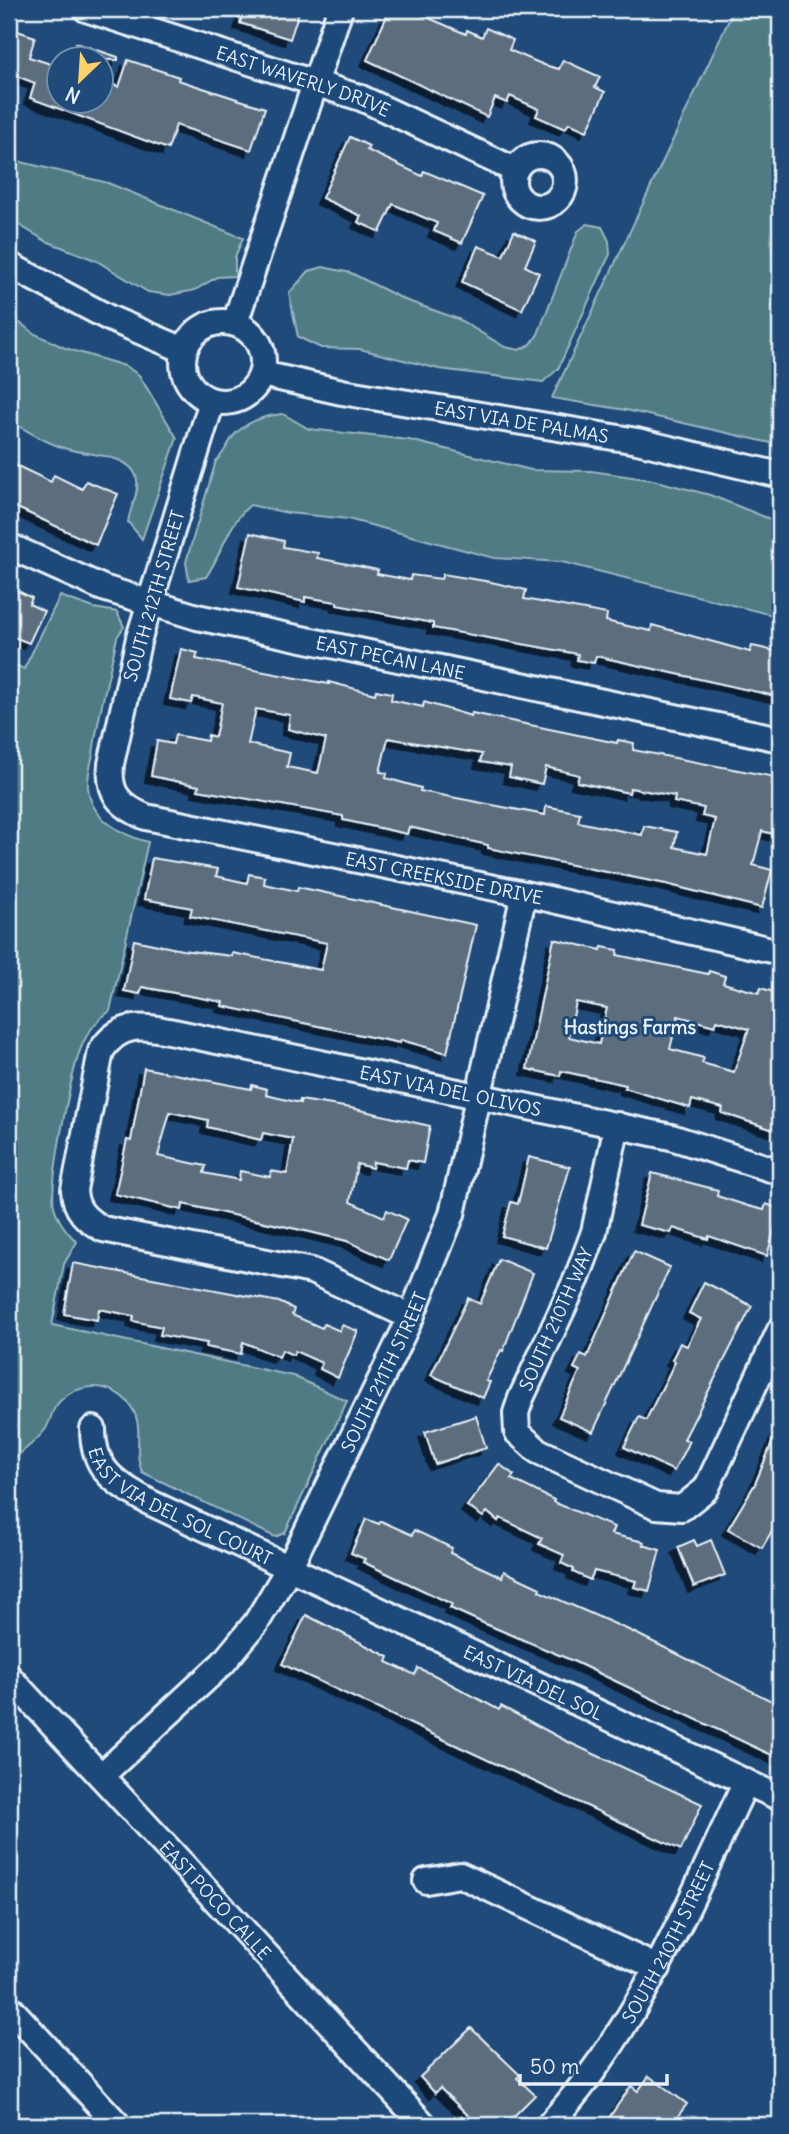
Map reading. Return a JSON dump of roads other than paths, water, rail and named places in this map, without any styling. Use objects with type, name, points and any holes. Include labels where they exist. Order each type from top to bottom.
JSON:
[{"type":"street","name":"EAST WAVERLY DRIVE","points":[[86,9],[316,82],[361,99],[515,170]]},
{"type":"street","points":[[235,323],[340,9]]},
{"type":"street","points":[[9,265],[89,308],[184,350]]},
{"type":"street","points":[[235,323],[245,328],[259,343],[264,364],[262,374],[247,394],[236,400],[212,401],[190,386],[182,363],[184,350],[190,339],[210,324],[235,323]]},
{"type":"street","name":"EAST VIA DE PALMAS","points":[[262,374],[422,406],[637,440],[780,475]]},
{"type":"street","name":"SOUTH 212TH STREET","points":[[113,794],[109,780],[111,764],[149,604],[212,401]]},
{"type":"street","name":"EAST PECAN LANE","points":[[9,546],[103,588],[149,604],[209,619],[780,739]]},
{"type":"street","name":"EAST CREEKSIDE DRIVE","points":[[113,794],[126,808],[146,817],[524,894],[780,952]]},
{"type":"street","name":"SOUTH 211TH STREET","points":[[101,1776],[229,1656],[256,1623],[289,1567],[411,1317],[452,1214],[524,894]]},
{"type":"street","name":"EAST VIA DEL OLIVOS","points":[[411,1317],[312,1271],[103,1229],[83,1216],[75,1201],[74,1190],[101,1051],[117,1031],[138,1026],[150,1028],[478,1095],[671,1137],[780,1171]]},
{"type":"street","name":"SOUTH 210TH WAY","points":[[617,1125],[594,1232],[577,1278],[521,1398],[516,1413],[517,1432],[538,1451],[656,1506],[682,1508],[706,1489],[780,1330]]},
{"type":"street","name":"EAST VIA DEL SOL COURT","points":[[93,1429],[93,1450],[103,1469],[122,1486],[149,1502],[289,1567]]},
{"type":"street","name":"EAST VIA DEL SOL","points":[[289,1567],[780,1798]]},
{"type":"street","name":"EAST POCO CALLE","points":[[9,1677],[424,2125]]},
{"type":"street","name":"SOUTH 210TH STREET","points":[[549,2125],[604,2058],[658,1968],[746,1782]]},
{"type":"street","points":[[426,1881],[460,1875],[658,1968]]},
{"type":"street","points":[[9,2007],[118,2125]]},
{"type":"district","name":"Hastings Farms","points":[[630,1027]]}]
